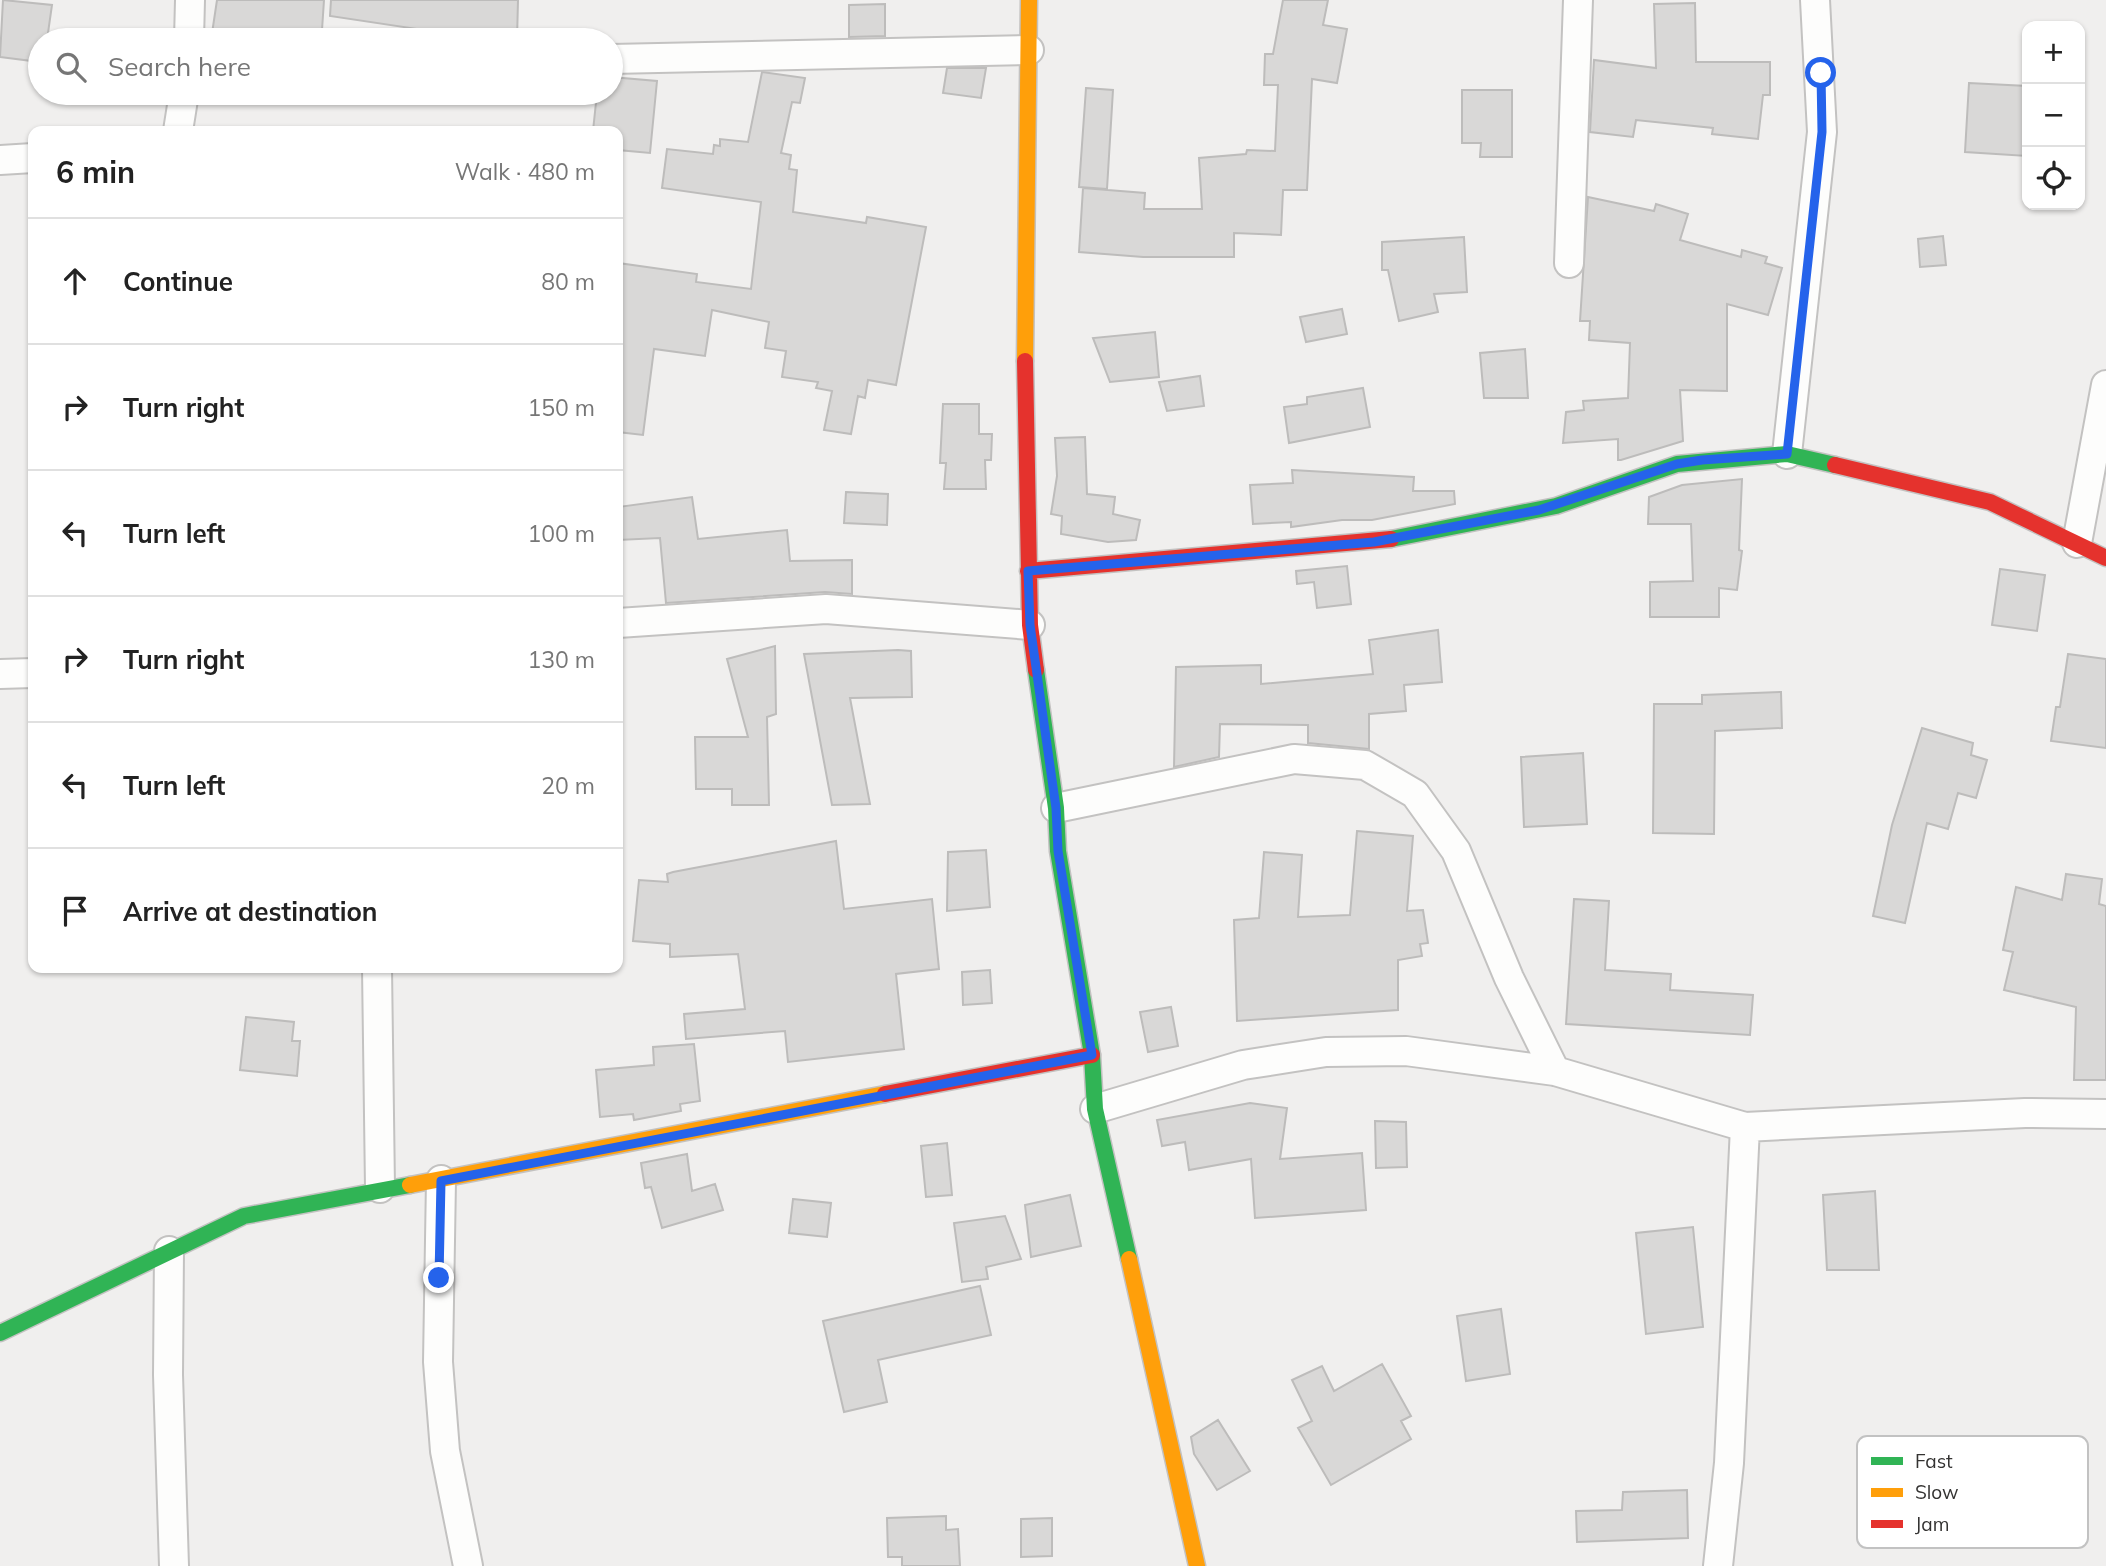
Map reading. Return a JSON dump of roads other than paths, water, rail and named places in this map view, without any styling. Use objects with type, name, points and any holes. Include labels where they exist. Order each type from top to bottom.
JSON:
[{"type":"street","points":[[189,28],[190,0]]},
{"type":"street","points":[[1029,0],[1024,419],[1030,625],[1056,808],[1058,851],[1092,1055],[1095,1109],[1197,1566]]},
{"type":"street","points":[[1569,263],[1578,0]]},
{"type":"street","points":[[1787,454],[1822,132],[1815,0]]},
{"type":"street","points":[[623,59],[1029,50]]},
{"type":"street","points":[[179,126],[182,105]]},
{"type":"street","points":[[0,160],[28,158]]},
{"type":"street","points":[[2077,543],[2106,386]]},
{"type":"street","points":[[1028,571],[1374,542],[1539,510],[1677,464],[1787,454],[1990,502],[2106,558]]},
{"type":"street","points":[[623,623],[826,609],[1030,625]]},
{"type":"street","points":[[0,674],[28,673]]},
{"type":"street","points":[[1056,808],[1294,759],[1365,765],[1415,794],[1456,851],[1508,978],[1555,1071]]},
{"type":"street","points":[[377,973],[380,1188]]},
{"type":"street","points":[[1095,1109],[1243,1065],[1326,1052],[1406,1051],[1555,1071],[1745,1127],[2025,1113],[2106,1114]]},
{"type":"street","points":[[0,1333],[244,1216],[380,1188],[441,1181],[1092,1055]]},
{"type":"street","points":[[1718,1566],[1729,1463],[1745,1127]]},
{"type":"street","points":[[441,1181],[438,1362],[445,1451],[468,1566]]},
{"type":"street","points":[[169,1251],[168,1375],[174,1566]]}]
